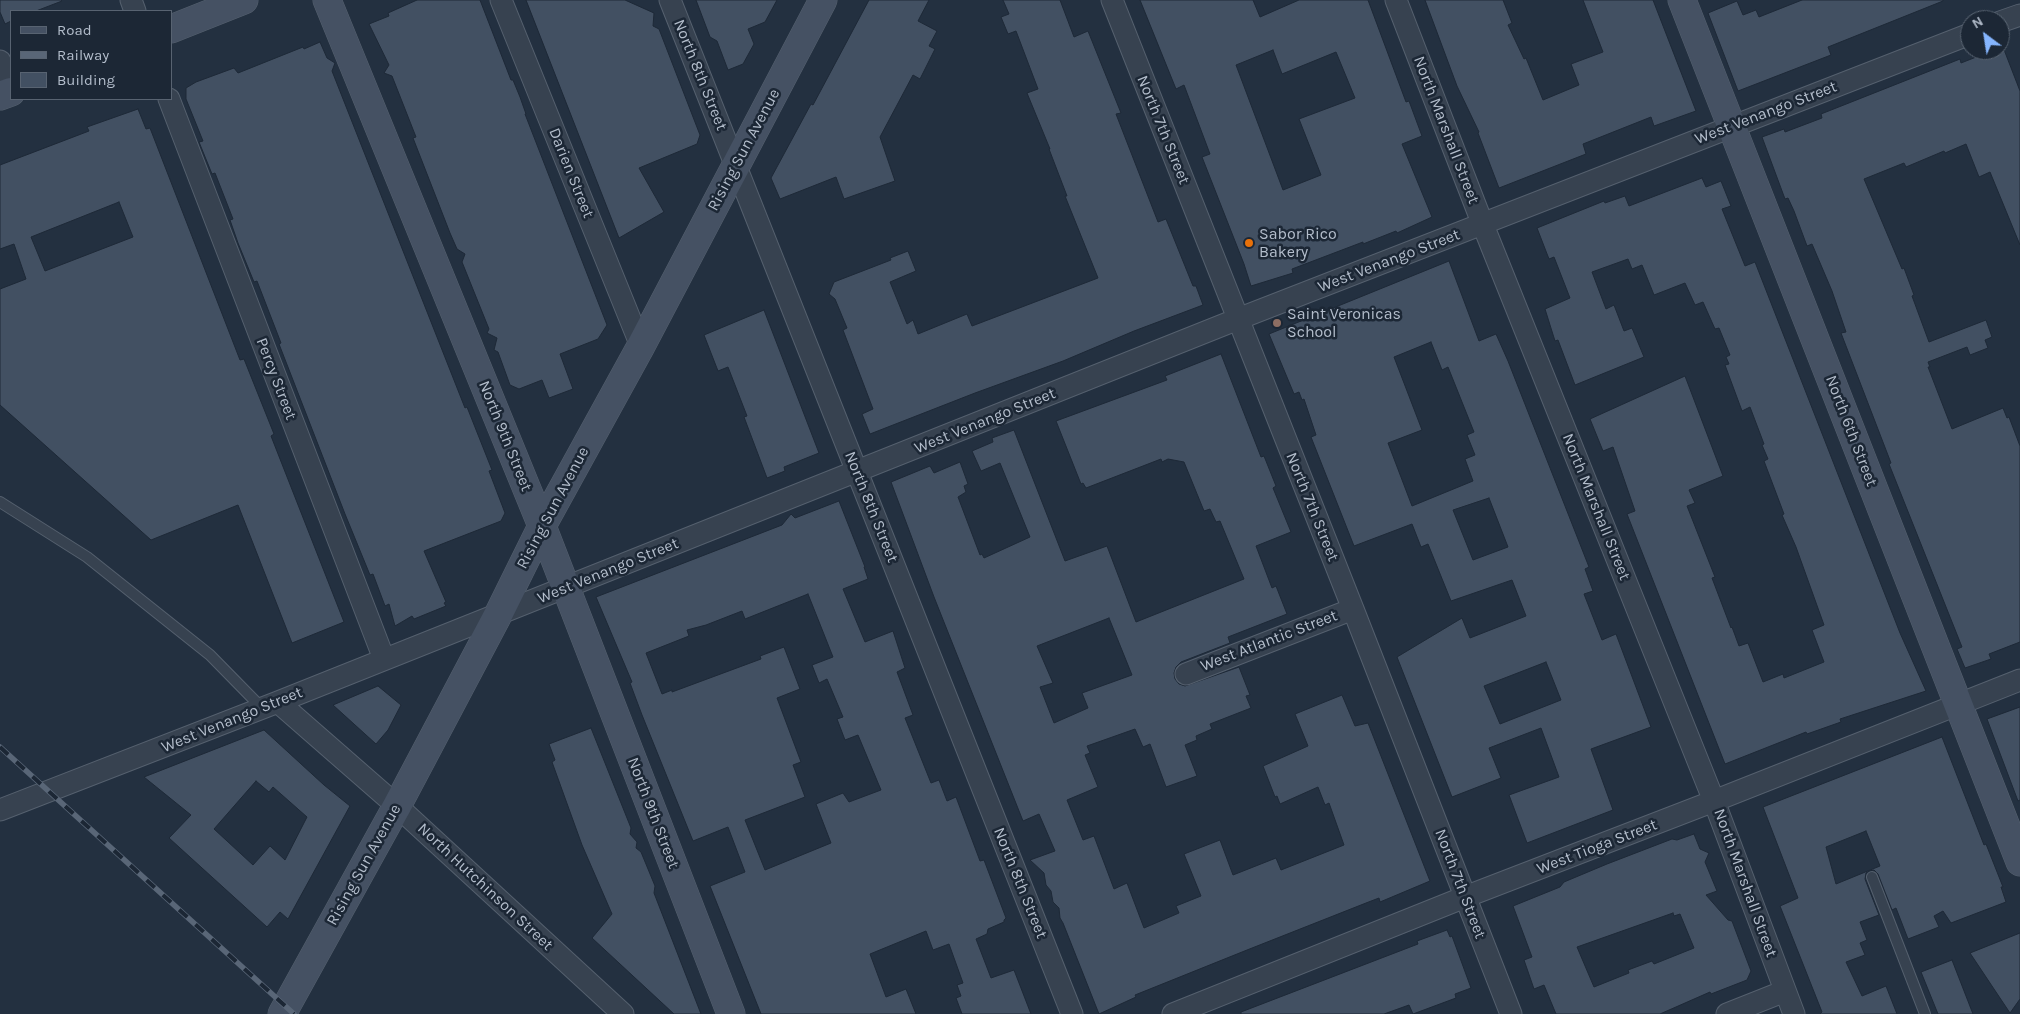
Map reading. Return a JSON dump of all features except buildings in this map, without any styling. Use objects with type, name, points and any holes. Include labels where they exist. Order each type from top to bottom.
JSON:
[{"type":"street","points":[[172,29],[244,0]]},
{"type":"street","name":"North 9th Street","points":[[327,0],[542,526],[731,1014]]},
{"type":"street","name":"Darien Street","points":[[501,0],[641,346]]},
{"type":"street","name":"North 8th Street","points":[[670,0],[1072,1014]]},
{"type":"street","name":"Rising Sun Avenue","points":[[282,1014],[397,806],[498,615],[542,526],[641,346],[823,0]]},
{"type":"street","name":"North 7th Street","points":[[1112,0],[1511,1014]]},
{"type":"street","name":"North Marshall Street","points":[[1396,0],[1483,225],[1714,801],[1794,1014]]},
{"type":"street","name":"North 6th Street","points":[[1682,0],[2020,862]]},
{"type":"street","points":[[2017,0],[2020,8]]},
{"type":"street","name":"West Venango Street","points":[[0,810],[498,615],[1238,320],[1960,38]]},
{"type":"street","points":[[0,61],[10,88]]},
{"type":"street","name":"Percy Street","points":[[169,100],[384,659]]},
{"type":"street","name":"West Atlantic Street","points":[[1186,674],[1353,609]]},
{"type":"street","name":"West Tioga Street","points":[[1173,1014],[1465,897],[2020,680]]},
{"type":"street","name":"North Hutchinson Street","points":[[270,705],[397,806],[623,1014]]},
{"type":"street","points":[[1727,1014],[1785,991]]},
{"type":"lane","points":[[0,502],[87,557],[270,705]]},
{"type":"lane","points":[[1872,878],[1925,1014]]},
{"type":"railway","points":[[0,747],[294,1014]]},
{"type":"place","name":"Sabor Rico Bakery","points":[[1249,243]]},
{"type":"place","name":"Saint Veronicas School","points":[[1277,323]]}]
